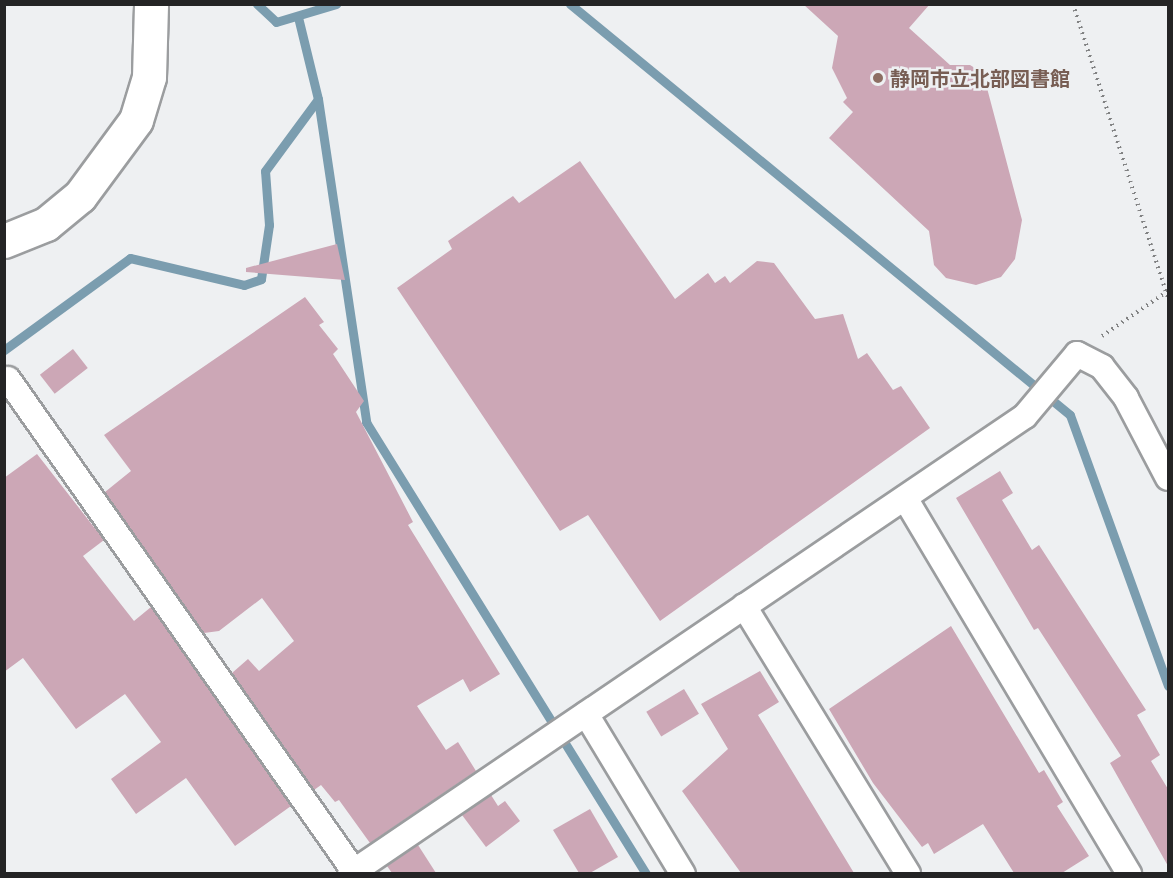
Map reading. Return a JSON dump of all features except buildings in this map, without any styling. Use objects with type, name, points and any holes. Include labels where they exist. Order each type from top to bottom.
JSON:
[{"type":"street","points":[[4,241],[46,224],[80,196],[136,120],[149,77],[151,4]]},
{"type":"street","points":[[8,380],[354,872],[905,498],[1030,410],[1077,354],[1102,367],[1125,398],[1168,478]]},
{"type":"street","points":[[905,498],[1129,873]]},
{"type":"street","points":[[744,606],[908,873]]},
{"type":"street","points":[[586,714],[683,873]]},
{"type":"path","points":[[1073,4],[1168,299]]},
{"type":"path","points":[[1077,354],[1167,291]]},
{"type":"waterway","points":[[257,4],[276,22],[336,4]]},
{"type":"waterway","points":[[570,4],[1070,415],[1168,686]]},
{"type":"waterway","points":[[298,17],[318,99],[366,422],[646,874]]},
{"type":"waterway","points":[[4,350],[130,258],[244,285],[261,279],[269,225],[265,171],[318,99]]},
{"type":"place","name":"静岡市立北部図書館","points":[[878,78]]}]
